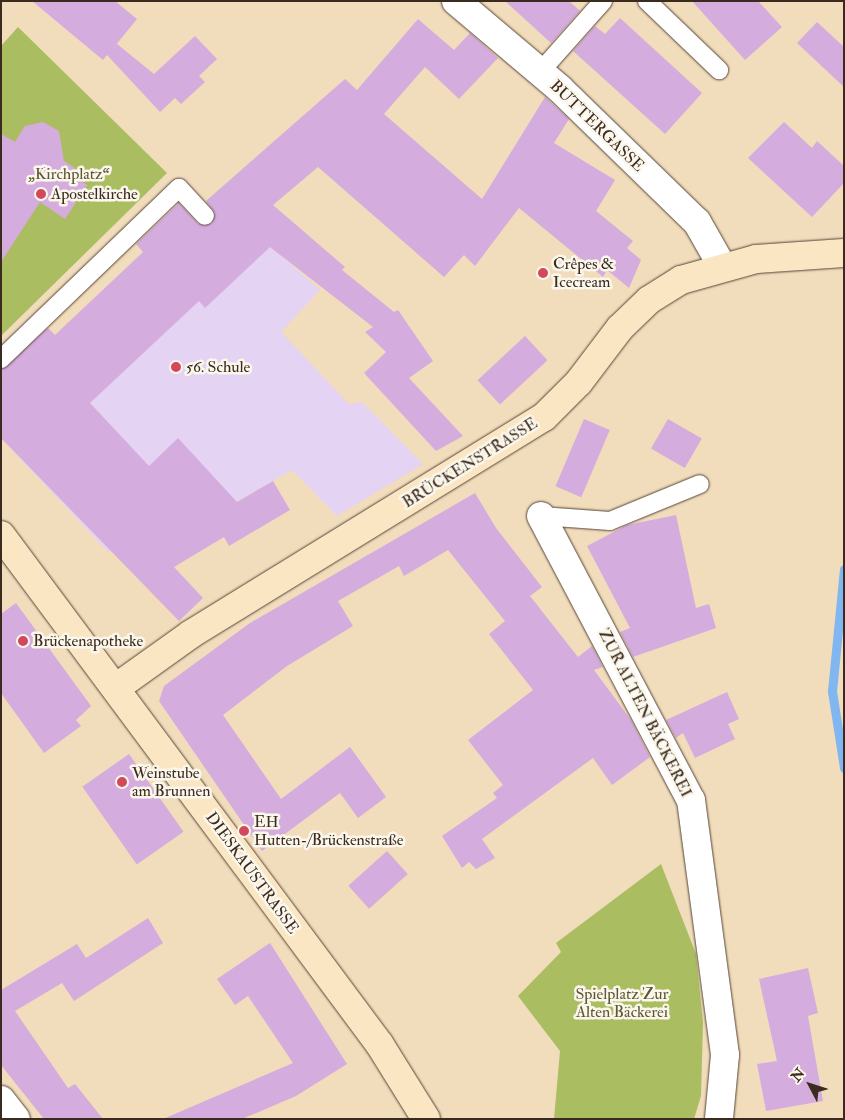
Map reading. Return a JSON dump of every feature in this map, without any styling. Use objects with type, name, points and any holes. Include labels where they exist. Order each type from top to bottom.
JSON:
[{"type":"main road","name":"BRÜCKENSTRASSE","points":[[117,688],[191,634],[503,446],[544,417],[579,382],[620,328],[649,300],[681,280],[722,266],[790,255],[844,253]]},
{"type":"main road","name":"DIESKAUSTRASSE","points":[[1,535],[117,688],[380,1045],[426,1119]]},
{"type":"street","name":"BUTTERGASSE","points":[[456,1],[540,72],[697,222],[722,266]]},
{"type":"street","name":"ZUR ALTEN BÄCKEREI","points":[[541,516],[691,800],[724,1054],[719,1119]]},
{"type":"street","points":[[1,1100],[16,1119]]},
{"type":"lane","points":[[540,72],[603,1]]},
{"type":"lane","points":[[647,1],[719,70]]},
{"type":"lane","points":[[1,359],[180,188],[205,216]]},
{"type":"lane","name":"ZUR ALTEN BÄCKEREI","points":[[541,516],[610,521],[700,484]]},
{"type":"shaded area","name":"56. Schule","points":[[202,204],[248,226],[320,290],[281,332],[349,404],[362,402],[423,464],[337,516],[292,470],[235,503],[108,552],[1,438],[1,402],[197,216]]},
{"type":"green space","name":"„Kirchplatz“","points":[[18,27],[167,173],[1,336],[1,46]]},
{"type":"green space","name":"Spielplatz Zur Alten Bäckerei","points":[[661,864],[696,954],[703,1022],[701,1096],[694,1119],[554,1119],[560,1051],[518,996],[561,952],[556,943]]},
{"type":"building","points":[[32,1],[115,1],[137,19],[111,51],[117,44],[154,74],[195,36],[217,59],[199,76],[205,82],[181,104],[175,98],[160,112],[107,55],[103,60]]},
{"type":"building","points":[[505,1],[569,1],[580,11],[551,43]]},
{"type":"building","points":[[692,1],[758,1],[782,27],[745,60]]},
{"type":"building","points":[[620,18],[702,93],[665,134],[573,51],[595,26],[605,34]]},
{"type":"building","points":[[418,19],[454,50],[470,33],[498,58],[459,99],[425,67],[384,114],[482,199],[545,97],[569,119],[554,143],[615,180],[596,211],[633,241],[627,248],[641,260],[629,288],[607,270],[603,277],[519,208],[475,266],[464,255],[444,277],[318,167],[273,205],[345,267],[342,270],[394,312],[398,310],[433,361],[409,378],[463,436],[436,451],[364,373],[386,352],[365,332],[373,327],[270,247],[205,308],[199,301],[90,403],[149,466],[178,438],[237,502],[273,481],[290,510],[229,546],[224,537],[174,567],[203,598],[179,621],[1,438],[1,369],[48,328],[55,335],[143,252],[136,244],[179,203],[198,224],[212,224],[215,213],[206,201],[345,79],[357,90]]},
{"type":"building","points":[[817,22],[844,47],[844,87],[797,43]]},
{"type":"building","name":"Apostelkirche","points":[[43,122],[59,131],[64,161],[79,171],[75,177],[87,185],[65,219],[40,202],[1,262],[1,134],[15,142],[25,126]]},
{"type":"building","points":[[784,122],[812,148],[817,141],[844,166],[844,183],[812,217],[748,158]]},
{"type":"building","points":[[525,336],[548,360],[500,404],[477,380]]},
{"type":"building","points":[[584,419],[610,430],[581,497],[555,486]]},
{"type":"building","points":[[668,419],[702,438],[685,468],[651,448]]},
{"type":"building","points":[[475,493],[496,528],[542,587],[530,596],[578,657],[592,646],[603,667],[594,670],[631,720],[650,757],[612,785],[593,758],[482,839],[495,858],[476,869],[469,862],[462,868],[442,836],[497,798],[493,793],[503,785],[468,740],[533,690],[489,634],[505,621],[448,550],[404,576],[399,566],[338,601],[353,626],[287,666],[223,715],[281,799],[350,747],[386,797],[358,818],[340,793],[262,851],[159,701],[164,686],[250,623]]},
{"type":"building","points":[[676,515],[696,608],[709,604],[716,628],[633,657],[620,632],[630,628],[587,546],[627,525]]},
{"type":"building","points":[[16,603],[91,706],[76,720],[81,726],[44,753],[1,693],[1,614]]},
{"type":"building","points":[[727,692],[739,719],[728,724],[735,739],[695,758],[683,733],[676,738],[666,720]]},
{"type":"building","points":[[129,754],[183,832],[137,865],[82,787]]},
{"type":"building","points":[[387,851],[408,874],[369,909],[348,886]]},
{"type":"building","points":[[148,918],[163,943],[74,1001],[62,983],[15,1011],[68,1088],[75,1084],[103,1119],[44,1119],[1,1065],[1,990],[77,944],[86,958]]},
{"type":"building","points":[[270,943],[347,1064],[296,1096],[242,1119],[163,1119],[293,1063],[248,996],[235,1005],[217,979]]},
{"type":"building","points":[[808,968],[818,1013],[808,1016],[823,1101],[766,1111],[757,1064],[777,1061],[759,979]]},
{"type":"waterway","points":[[844,569],[832,691],[844,768]]},
{"type":"place","name":"Apostelkirche","points":[[41,194]]},
{"type":"place","name":"Crêpes & Icecream","points":[[543,273]]},
{"type":"place","name":"56. Schule","points":[[176,367]]},
{"type":"place","name":"Brückenapotheke","points":[[23,641]]},
{"type":"place","name":"Weinstube am Brunnen","points":[[122,782]]},
{"type":"place","name":"EH Hutten-/Brückenstraße","points":[[244,831]]}]
